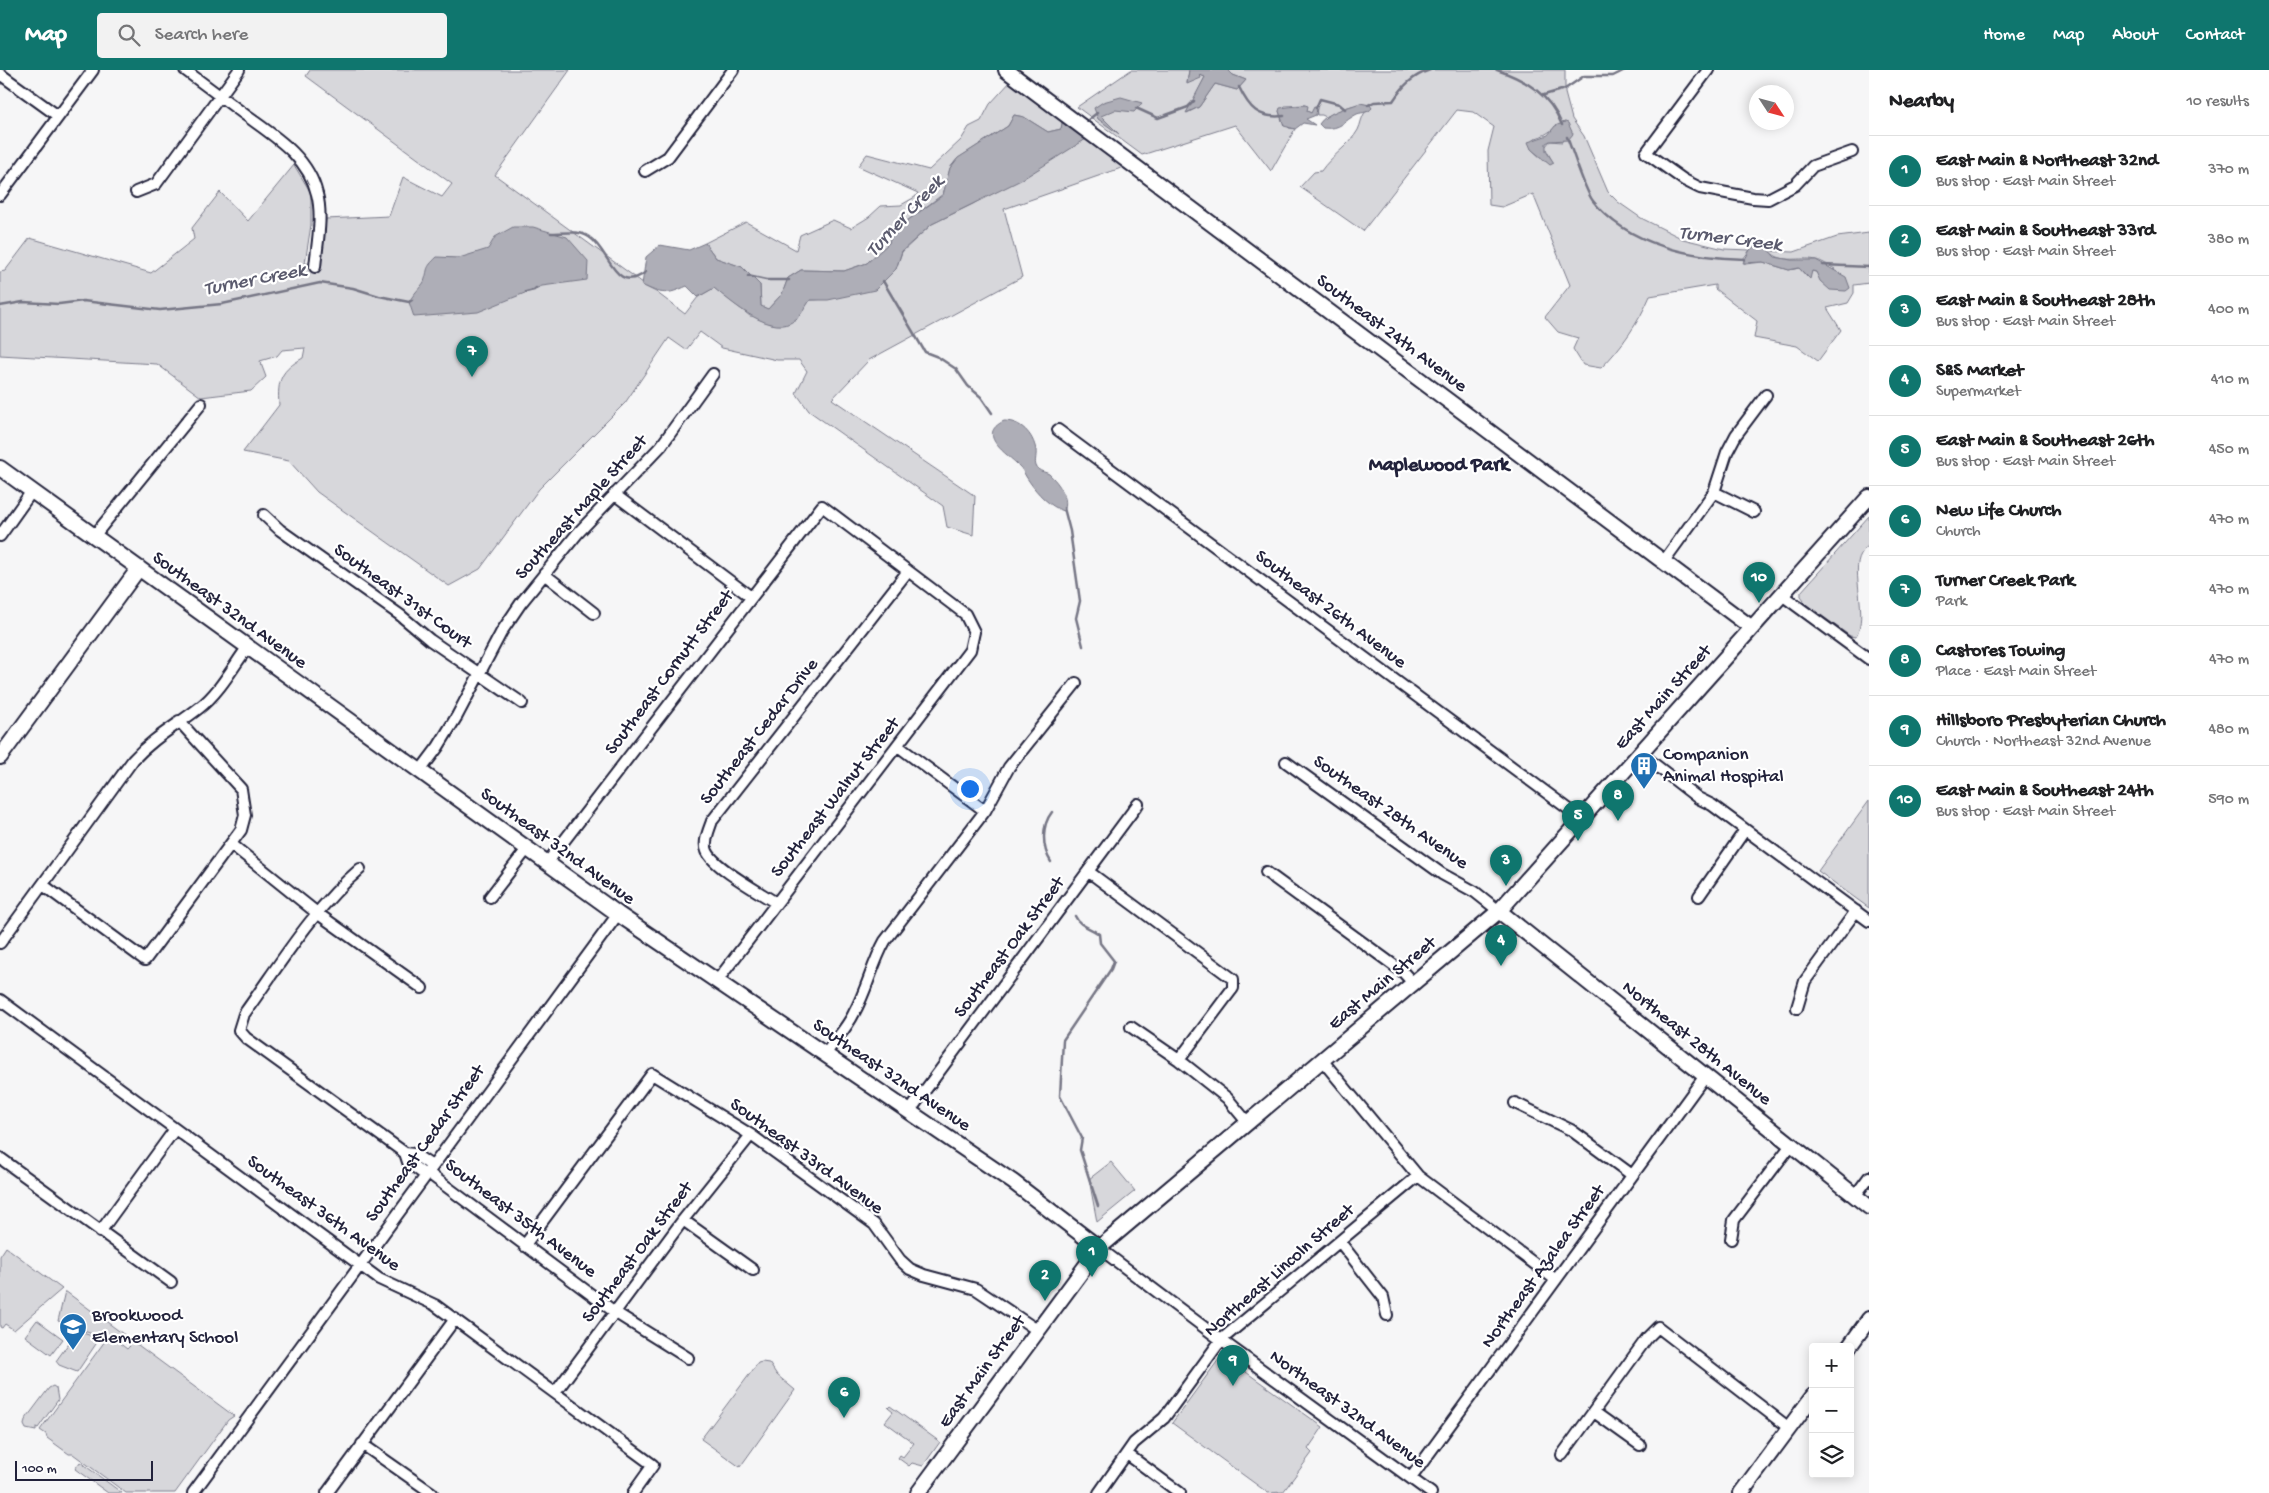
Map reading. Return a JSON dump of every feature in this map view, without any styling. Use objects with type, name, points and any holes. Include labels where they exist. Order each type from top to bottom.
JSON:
[{"type":"main road","name":"Southeast 24th Avenue","points":[[1006,70],[1752,628]]},
{"type":"main road","name":"Southeast 32nd Avenue","points":[[0,468],[618,914],[1013,1182],[1099,1248]]},
{"type":"main road","name":"East Main Street","points":[[918,1493],[1099,1248],[1499,911],[1869,497]]},
{"type":"main road","points":[[0,757],[139,568]]},
{"type":"main road","name":"Northeast 28th Avenue","points":[[1499,911],[1869,1207]]},
{"type":"main road","points":[[1852,1343],[1866,1328]]},
{"type":"main road","points":[[1741,1493],[1809,1401]]},
{"type":"street","points":[[0,195],[92,70]]},
{"type":"street","points":[[185,70],[292,150],[313,181],[320,211],[315,267]]},
{"type":"street","points":[[136,192],[156,184],[239,70]]},
{"type":"street","points":[[645,171],[668,157],[733,70]]},
{"type":"street","points":[[1708,70],[1646,153],[1684,180],[1700,188],[1768,199],[1795,185],[1813,166],[1852,152]]},
{"type":"street","points":[[0,74],[58,116]]},
{"type":"street","name":"Southeast Maple Street","points":[[420,771],[438,747],[457,716],[507,624],[577,534],[661,446],[713,374]]},
{"type":"street","points":[[1664,561],[1714,492],[1727,452],[1736,435],[1766,395]]},
{"type":"street","points":[[94,536],[202,404]]},
{"type":"street","name":"Southeast 26th Avenue","points":[[1058,430],[1582,819]]},
{"type":"street","points":[[0,536],[32,491]]},
{"type":"street","points":[[1714,492],[1754,512]]},
{"type":"street","points":[[614,494],[751,597]]},
{"type":"street","name":"Southeast Cornutt Street","points":[[547,863],[822,506],[908,571]]},
{"type":"street","name":"Southeast 31st Court","points":[[264,515],[280,530],[522,703]]},
{"type":"street","name":"Southeast Walnut Street","points":[[717,981],[970,650],[974,632],[965,614],[908,571]]},
{"type":"street","name":"Southeast Cedar Drive","points":[[776,903],[717,864],[706,851],[706,835],[712,821],[908,571]]},
{"type":"street","points":[[544,574],[594,613]]},
{"type":"street","points":[[1782,595],[1869,659]]},
{"type":"street","points":[[0,943],[133,760],[157,736],[200,708],[214,694],[247,648]]},
{"type":"street","points":[[825,1055],[854,1015],[868,983],[875,959],[885,941],[986,812],[1009,767],[1076,683]]},
{"type":"street","points":[[43,885],[144,960],[241,830],[245,815],[241,789],[179,721]]},
{"type":"street","points":[[898,746],[986,812]]},
{"type":"street","points":[[1640,753],[1698,798],[1712,805],[1869,921]]},
{"type":"street","name":"Southeast 28th Avenue","points":[[1286,762],[1442,874],[1470,888],[1499,911]]},
{"type":"street","name":"Southeast Oak Street","points":[[909,1112],[1138,804]]},
{"type":"street","points":[[1698,896],[1745,830]]},
{"type":"street","points":[[231,844],[317,912],[422,988]]},
{"type":"street","points":[[490,897],[527,848]]},
{"type":"street","points":[[317,912],[336,890],[360,869]]},
{"type":"street","points":[[1089,872],[1233,979],[1232,988],[1179,1060]]},
{"type":"street","points":[[1266,872],[1402,972],[1412,983]]},
{"type":"street","points":[[1797,1008],[1805,981],[1856,911]]},
{"type":"street","name":"Southeast 35th Avenue","points":[[317,912],[244,1014],[239,1030],[246,1038],[405,1153],[408,1162],[428,1171],[524,1246],[616,1312],[688,1358]]},
{"type":"street","name":"Southeast Cedar Street","points":[[193,1493],[618,914]]},
{"type":"street","name":"Southeast 36th Avenue","points":[[0,1000],[360,1265],[387,1283],[420,1296],[455,1319],[653,1466],[633,1493]]},
{"type":"street","points":[[1131,1027],[1179,1060],[1227,1098],[1247,1122]]},
{"type":"street","points":[[1322,1060],[1418,1176],[1556,1280]]},
{"type":"street","name":"Southeast 33rd Avenue","points":[[524,1246],[652,1074],[751,1135],[874,1224],[900,1260],[910,1269],[924,1275],[976,1289],[1037,1330]]},
{"type":"street","name":"Northeast Azalea Street","points":[[1411,1478],[1705,1076]]},
{"type":"street","points":[[1515,1103],[1572,1130],[1632,1175]]},
{"type":"street","points":[[100,1232],[175,1129]]},
{"type":"street","name":"Southeast Oak Street","points":[[555,1393],[683,1220],[751,1135]]},
{"type":"street","points":[[1731,1239],[1734,1220],[1791,1144]]},
{"type":"street","points":[[0,1158],[171,1282]]},
{"type":"street","name":"Northeast Lincoln Street","points":[[1099,1493],[1134,1443],[1164,1418],[1221,1340],[1418,1176]]},
{"type":"street","points":[[1856,1196],[1869,1177]]},
{"type":"street","points":[[683,1220],[753,1270]]},
{"type":"street","points":[[1340,1242],[1383,1296],[1387,1314]]},
{"type":"street","name":"Northeast 32nd Avenue","points":[[1099,1248],[1430,1493]]},
{"type":"street","points":[[327,1493],[455,1319]]},
{"type":"street","points":[[1562,1455],[1647,1338],[1658,1327],[1789,1428]]},
{"type":"street","points":[[1594,1412],[1640,1445]]},
{"type":"street","points":[[362,1444],[432,1493]]},
{"type":"street","points":[[1127,1454],[1180,1493]]},
{"type":"shaded area","points":[[310,70],[570,70],[495,175],[643,283],[642,285],[656,292],[685,314],[698,297],[714,288],[750,316],[796,320],[810,300],[844,294],[896,269],[902,252],[932,224],[973,204],[1086,139],[1124,167],[1004,209],[1022,277],[869,360],[832,399],[975,496],[973,535],[947,527],[943,506],[809,411],[796,393],[807,371],[799,360],[777,360],[722,348],[700,332],[686,350],[669,338],[625,403],[539,489],[480,569],[449,586],[317,492],[289,461],[243,452],[279,405],[279,389],[282,377],[290,367],[303,358],[305,348],[282,350],[277,356],[260,361],[266,377],[251,391],[201,397],[157,364],[0,355],[0,272],[5,271],[30,238],[151,273],[194,239],[192,228],[220,192],[248,221],[294,165],[311,193],[311,225],[305,263],[320,267],[326,219],[389,216],[403,177],[442,197],[452,184],[306,76]]},
{"type":"shaded area","points":[[1131,70],[1189,70],[1187,83],[1200,75],[1205,77],[1187,113],[1199,107],[1215,84],[1237,90],[1246,80],[1233,75],[1228,70],[1565,70],[1565,93],[1572,119],[1584,136],[1608,192],[1618,202],[1641,218],[1683,239],[1724,249],[1750,250],[1743,259],[1745,264],[1763,262],[1789,270],[1799,268],[1807,277],[1811,271],[1816,272],[1819,277],[1835,269],[1823,262],[1810,259],[1780,258],[1769,251],[1794,252],[1837,237],[1869,233],[1869,283],[1854,285],[1854,293],[1848,303],[1827,308],[1841,330],[1818,361],[1797,346],[1754,338],[1757,321],[1715,289],[1715,285],[1650,296],[1629,334],[1601,368],[1583,365],[1573,349],[1578,338],[1558,332],[1545,317],[1570,285],[1533,194],[1502,207],[1489,205],[1488,151],[1494,127],[1473,112],[1457,110],[1363,231],[1300,187],[1314,172],[1321,171],[1350,141],[1358,130],[1365,112],[1369,111],[1370,105],[1364,104],[1342,109],[1326,117],[1317,115],[1316,107],[1311,113],[1307,111],[1305,105],[1285,106],[1279,111],[1282,121],[1289,128],[1295,129],[1271,171],[1235,125],[1142,155],[1077,107]],"holes":[[[1565,122],[1562,142],[1550,141],[1545,147],[1553,163],[1544,161],[1531,149],[1536,138],[1545,135]]]},
{"type":"shaded area","points":[[1189,70],[1228,70],[1233,75],[1246,80],[1237,90],[1215,84],[1199,107],[1186,113],[1205,77],[1200,75],[1201,78],[1187,84]]},
{"type":"shaded area","points":[[1011,81],[1063,118],[1061,129],[1048,132],[1024,117],[1014,115],[1008,126],[957,159],[950,168],[943,194],[893,229],[889,243],[867,263],[844,271],[801,270],[788,278],[782,294],[768,309],[761,307],[760,285],[742,267],[716,258],[705,243],[746,222],[796,250],[800,235],[833,220],[851,228],[869,217],[881,206],[901,205],[915,197],[918,193],[858,166],[867,154],[929,170],[961,140],[969,127],[981,121],[990,104]]},
{"type":"shaded area","points":[[1121,97],[1142,103],[1134,112],[1115,110],[1101,116],[1119,134],[1098,119],[1094,108],[1103,102]]},
{"type":"shaded area","points":[[1360,103],[1370,105],[1372,108],[1367,112],[1357,114],[1334,128],[1323,128],[1319,124],[1332,113]]},
{"type":"shaded area","points":[[1308,106],[1307,111],[1311,113],[1314,107],[1317,108],[1316,115],[1306,119],[1315,125],[1303,123],[1295,129],[1284,126],[1279,111],[1280,108]]},
{"type":"shaded area","points":[[1014,115],[1024,117],[1048,132],[1061,129],[1063,118],[1086,139],[1021,180],[932,224],[902,251],[896,269],[875,290],[828,300],[810,300],[796,319],[787,324],[776,325],[753,317],[714,288],[698,297],[687,286],[664,293],[642,285],[646,257],[660,245],[689,250],[705,243],[716,258],[742,267],[760,285],[761,306],[768,309],[782,294],[788,278],[801,270],[844,271],[867,263],[889,243],[893,229],[943,195],[950,168],[958,158],[1008,126]]},
{"type":"shaded area","points":[[1565,122],[1568,123],[1573,134],[1568,140],[1546,143],[1546,151],[1554,163],[1550,165],[1531,149],[1528,142],[1548,135],[1555,126]]},
{"type":"shaded area","points":[[513,227],[533,227],[567,237],[588,261],[587,280],[542,286],[478,312],[414,317],[409,302],[424,282],[428,266],[437,257],[459,258],[488,249],[495,237]]},
{"type":"shaded area","points":[[1756,244],[1763,244],[1775,257],[1791,260],[1816,260],[1846,277],[1850,288],[1846,291],[1830,290],[1820,281],[1816,272],[1812,271],[1810,279],[1799,268],[1789,270],[1763,262],[1743,263],[1750,250]]},
{"type":"shaded area","points":[[1004,421],[1016,423],[1029,434],[1036,450],[1035,463],[1038,469],[1049,474],[1060,486],[1065,496],[1064,511],[1049,503],[1040,495],[1020,467],[996,444],[993,432],[996,426]]},
{"type":"shaded area","points":[[1869,516],[1869,545],[1862,553],[1857,571],[1861,617],[1856,637],[1850,636],[1803,602],[1801,592]]},
{"type":"shaded area","points":[[1869,801],[1869,908],[1818,871]]},
{"type":"shaded area","points":[[1111,1162],[1135,1191],[1097,1222],[1089,1179]]},
{"type":"shaded area","points":[[6,1247],[62,1289],[14,1330],[5,1324],[2,1328],[0,1327],[0,1256]]},
{"type":"shaded area","points":[[65,1291],[234,1416],[228,1420],[175,1493],[126,1493],[73,1454],[69,1454],[47,1438],[46,1434],[40,1430],[105,1341],[114,1339],[127,1349],[130,1346],[115,1335],[100,1337],[58,1321]]},
{"type":"shaded area","points":[[37,1320],[63,1339],[51,1355],[25,1336]]},
{"type":"shaded area","points":[[76,1333],[94,1337],[98,1341],[77,1372],[59,1365],[56,1361]]},
{"type":"shaded area","points":[[1222,1355],[1323,1427],[1308,1449],[1312,1453],[1283,1492],[1268,1493],[1172,1423]]},
{"type":"shaded area","points":[[758,1363],[769,1363],[777,1375],[795,1390],[740,1467],[701,1439]]},
{"type":"shaded area","points":[[53,1386],[56,1388],[58,1400],[38,1428],[36,1427],[36,1431],[26,1429],[24,1425],[25,1420],[49,1388]]},
{"type":"shaded area","points":[[890,1406],[940,1442],[923,1466],[912,1463],[909,1466],[898,1458],[900,1455],[903,1457],[914,1443],[885,1422],[893,1412],[888,1408]]},
{"type":"shaded area","points":[[80,1462],[122,1493],[108,1493],[75,1469]]},
{"type":"waterway","name":"Turner Creek","points":[[1368,105],[1374,102],[1393,101],[1408,82],[1430,70]]},
{"type":"waterway","name":"Turner Creek","points":[[1497,70],[1528,84],[1536,90],[1551,105],[1562,125]]},
{"type":"waterway","points":[[1544,95],[1565,89],[1584,76],[1613,76],[1625,70]]},
{"type":"waterway","name":"Turner Creek","points":[[1239,87],[1251,106],[1261,114],[1284,116]]},
{"type":"waterway","name":"Turner Creek","points":[[1316,108],[1320,99],[1339,104],[1345,109]]},
{"type":"waterway","name":"Turner Creek","points":[[1136,108],[1158,118],[1188,107],[1194,101]]},
{"type":"waterway","name":"Turner Creek","points":[[1084,123],[1097,113]]},
{"type":"waterway","name":"Turner Creek","points":[[1567,137],[1593,201],[1607,216],[1624,228],[1642,238],[1683,252],[1704,256],[1745,259]]},
{"type":"waterway","name":"Turner Creek","points":[[551,233],[576,233],[589,237],[596,243],[619,275],[635,278],[646,272]]},
{"type":"waterway","name":"Turner Creek","points":[[1823,265],[1869,267]]},
{"type":"waterway","name":"Turner Creek","points":[[748,276],[766,280],[789,280]]},
{"type":"waterway","points":[[883,281],[925,352],[938,357],[956,369],[968,386],[981,397],[992,413]]},
{"type":"waterway","name":"Turner Creek","points":[[0,306],[23,302],[59,304],[83,301],[160,310],[222,304],[320,283],[353,288],[409,302],[412,300]]},
{"type":"waterway","name":"Turner Creek","points":[[526,292],[536,288]]},
{"type":"waterway","points":[[1064,508],[1070,531],[1080,601],[1076,618],[1083,646]]},
{"type":"waterway","points":[[1051,862],[1044,844],[1044,830],[1052,812]]},
{"type":"waterway","points":[[1052,880],[1052,895]]},
{"type":"waterway","points":[[1075,916],[1082,925],[1099,934],[1100,943],[1114,961],[1111,969],[1063,1040],[1060,1096],[1082,1138],[1080,1150],[1098,1206]]},
{"type":"place","name":"Turner Creek Park","points":[[472,377]]},
{"type":"place","name":"East Main & Southeast 24th","points":[[1759,603]]},
{"type":"place","name":"Companion Animal Hospital","points":[[1644,790]]},
{"type":"place","name":"Castores Towing","points":[[1618,821]]},
{"type":"place","name":"East Main & Southeast 26th","points":[[1578,841]]},
{"type":"place","name":"East Main & Southeast 28th","points":[[1506,886]]},
{"type":"place","name":"S&S Market","points":[[1501,966]]},
{"type":"place","name":"East Main & Northeast 32nd","points":[[1092,1277]]},
{"type":"place","name":"East Main & Southeast 33rd","points":[[1045,1301]]},
{"type":"place","name":"Brookwood Elementary School","points":[[73,1351]]},
{"type":"place","name":"Hillsboro Presbyterian Church","points":[[1233,1386]]},
{"type":"place","name":"New Life Church","points":[[844,1418]]},
{"type":"district","name":"Maplewood Park","points":[[1439,466]]}]
